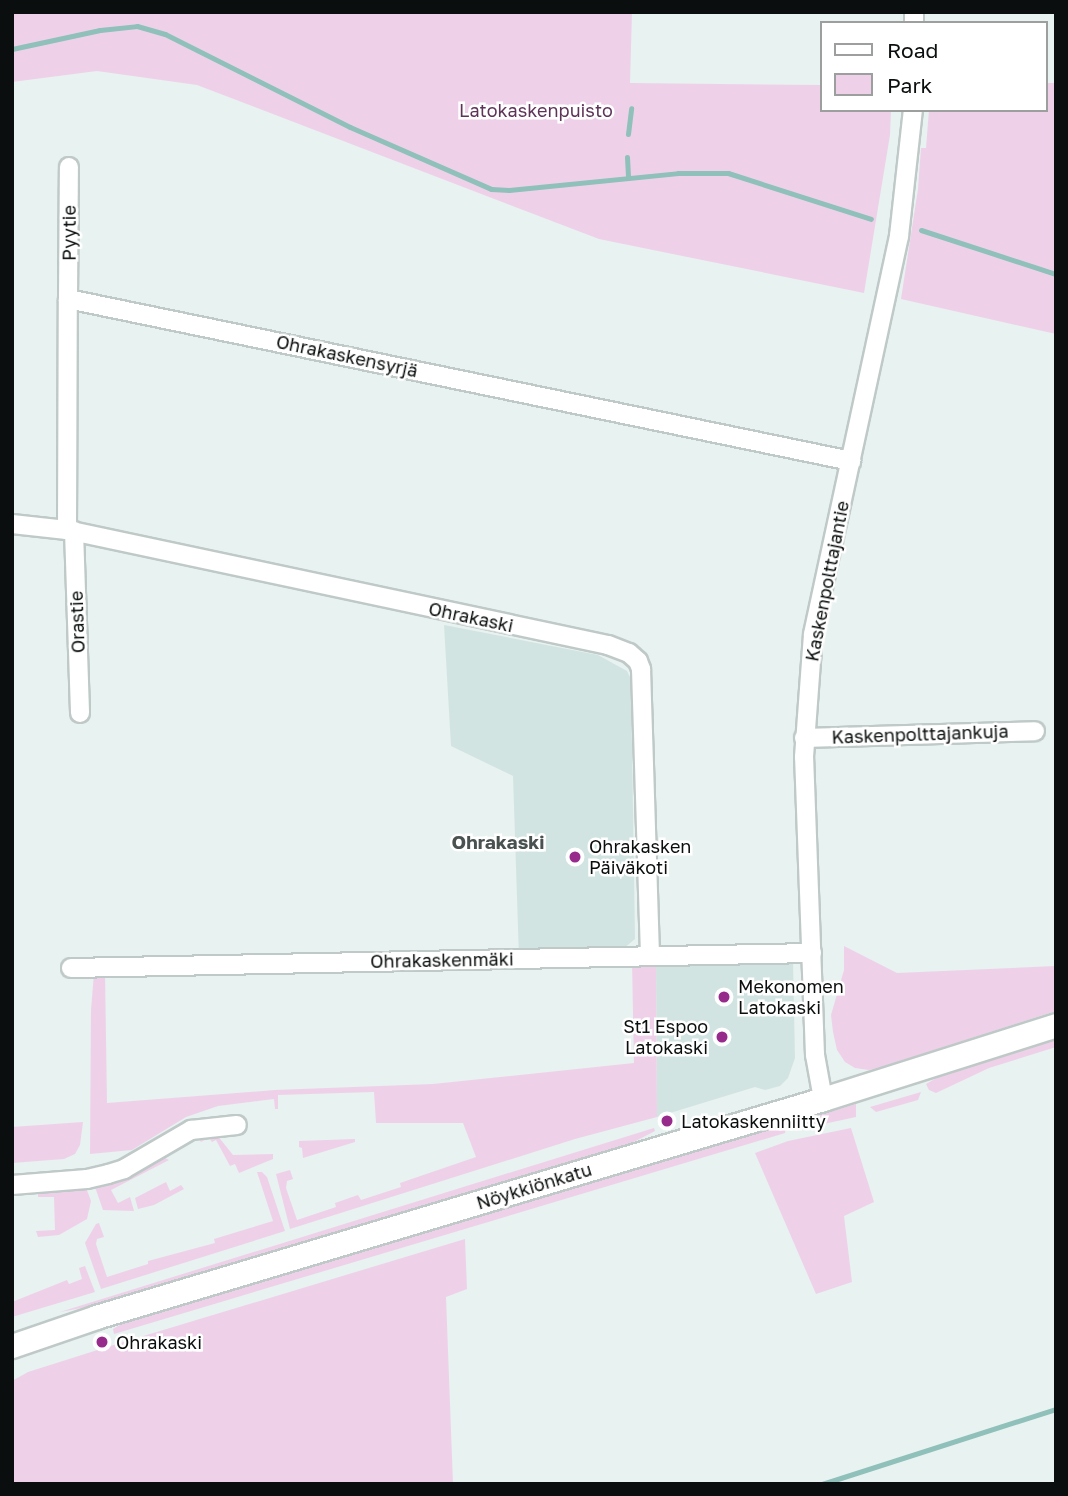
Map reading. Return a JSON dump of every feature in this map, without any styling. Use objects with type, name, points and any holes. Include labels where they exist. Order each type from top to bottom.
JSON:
[{"type":"main road","name":"Nöykkiönkatu","points":[[12,1346],[96,1317],[823,1099],[1056,1026]]},
{"type":"street","name":"Kaskenpolttajantie","points":[[823,1099],[815,1055],[804,738],[813,634],[899,236],[913,112]]},
{"type":"street","name":"Pyytie","points":[[68,299],[69,167]]},
{"type":"street","name":"Ohrakaskensyrjä","points":[[68,299],[851,461]]},
{"type":"street","points":[[68,299],[71,531]]},
{"type":"street","name":"Ohrakaski","points":[[12,524],[71,531],[608,645],[629,653],[638,661],[641,669],[650,955]]},
{"type":"street","name":"Orastie","points":[[71,531],[80,713]]},
{"type":"street","name":"Kaskenpolttajankuja","points":[[804,738],[1035,731]]},
{"type":"street","name":"Ohrakaskenmäki","points":[[71,968],[812,953]]},
{"type":"street","points":[[12,1185],[87,1179],[108,1174],[124,1169],[191,1130],[237,1125]]},
{"type":"shaded area","name":"Ohrakasken Päiväkoti","points":[[444,625],[598,655],[627,671],[631,679],[635,939],[623,949],[519,958],[513,776],[451,746]]},
{"type":"shaded area","points":[[793,961],[795,1058],[788,1078],[780,1086],[765,1090],[755,1087],[657,1117],[656,963]]},
{"type":"green space","name":"Latokaskenpuisto","points":[[12,12],[632,12],[630,83],[820,85],[820,112],[891,112],[890,135],[864,293],[599,239],[197,85],[97,71],[12,82]]},
{"type":"green space","points":[[1047,83],[1056,83],[1056,334],[901,299],[918,189],[921,148],[926,148],[929,112],[1047,112]]},
{"type":"green space","points":[[844,946],[897,973],[1056,966],[1056,1011],[881,1067],[869,1070],[855,1068],[845,1062],[837,1050],[831,1015],[844,970]]},
{"type":"green space","points":[[632,962],[656,963],[657,1117],[575,1139],[290,1229],[276,1174],[290,1170],[293,1179],[287,1181],[286,1188],[297,1220],[336,1207],[335,1203],[358,1195],[361,1200],[401,1187],[400,1183],[476,1157],[463,1123],[376,1123],[374,1092],[278,1095],[278,1109],[275,1109],[274,1099],[218,1106],[186,1117],[132,1150],[90,1154],[91,1010],[94,973],[105,972],[107,1103],[275,1090],[433,1084],[634,1063]]},
{"type":"green space","points":[[1056,1035],[1056,1047],[989,1068],[936,1093],[929,1090],[926,1084],[959,1065]]},
{"type":"green space","points":[[921,1092],[918,1100],[876,1112],[870,1107]]},
{"type":"green space","points":[[856,1104],[856,1117],[805,1128],[800,1126],[800,1121]]},
{"type":"green space","points":[[83,1122],[80,1145],[75,1154],[64,1159],[12,1163],[12,1127]]},
{"type":"green space","points":[[786,1126],[785,1133],[114,1334],[113,1329],[136,1315],[667,1156]]},
{"type":"green space","points":[[654,1128],[655,1131],[624,1147],[119,1301],[60,1312]]},
{"type":"green space","points":[[851,1128],[874,1202],[844,1216],[852,1282],[816,1294],[755,1153],[788,1141]]},
{"type":"green space","points":[[211,1133],[217,1135],[233,1155],[273,1154],[273,1159],[239,1173],[235,1164],[230,1166],[216,1140],[212,1142],[209,1138],[201,1142],[199,1139]]},
{"type":"green space","points":[[355,1139],[355,1142],[303,1158],[302,1148],[299,1147],[299,1141]]},
{"type":"green space","points":[[163,1157],[169,1160],[111,1190],[118,1203],[130,1197],[134,1211],[103,1210],[95,1187]]},
{"type":"green space","points":[[257,1172],[262,1172],[267,1177],[285,1231],[101,1289],[85,1243],[96,1224],[99,1223],[104,1237],[97,1239],[96,1244],[107,1277],[148,1264],[148,1261],[215,1243],[214,1239],[273,1221]]},
{"type":"green space","points":[[166,1182],[170,1191],[181,1185],[184,1189],[154,1205],[138,1209],[135,1198]]},
{"type":"green space","points":[[85,1185],[91,1201],[87,1219],[59,1235],[38,1237],[36,1231],[55,1230],[54,1197],[38,1197],[38,1189]]},
{"type":"green space","points":[[465,1239],[467,1289],[446,1297],[453,1484],[12,1484],[12,1381],[28,1372]]},
{"type":"green space","points":[[85,1266],[95,1292],[12,1317],[12,1302],[67,1280],[69,1284],[82,1279],[79,1268]]},
{"type":"waterway","points":[[12,49],[100,30],[137,26],[165,34],[350,127],[491,189],[509,190],[678,173],[728,173],[871,219]]},
{"type":"waterway","points":[[628,134],[631,108]]},
{"type":"waterway","points":[[627,157],[628,178]]},
{"type":"waterway","points":[[921,230],[1056,274]]},
{"type":"waterway","points":[[822,1484],[1056,1409]]},
{"type":"place","name":"Ohrakasken Päiväkoti","points":[[575,857]]},
{"type":"place","name":"Mekonomen Latokaski","points":[[724,997]]},
{"type":"place","name":"St1 Espoo Latokaski","points":[[722,1037]]},
{"type":"place","name":"Latokaskenniitty","points":[[667,1121]]},
{"type":"place","name":"Ohrakaski","points":[[102,1342]]},
{"type":"district","name":"Ohrakaski","points":[[498,842]]}]
